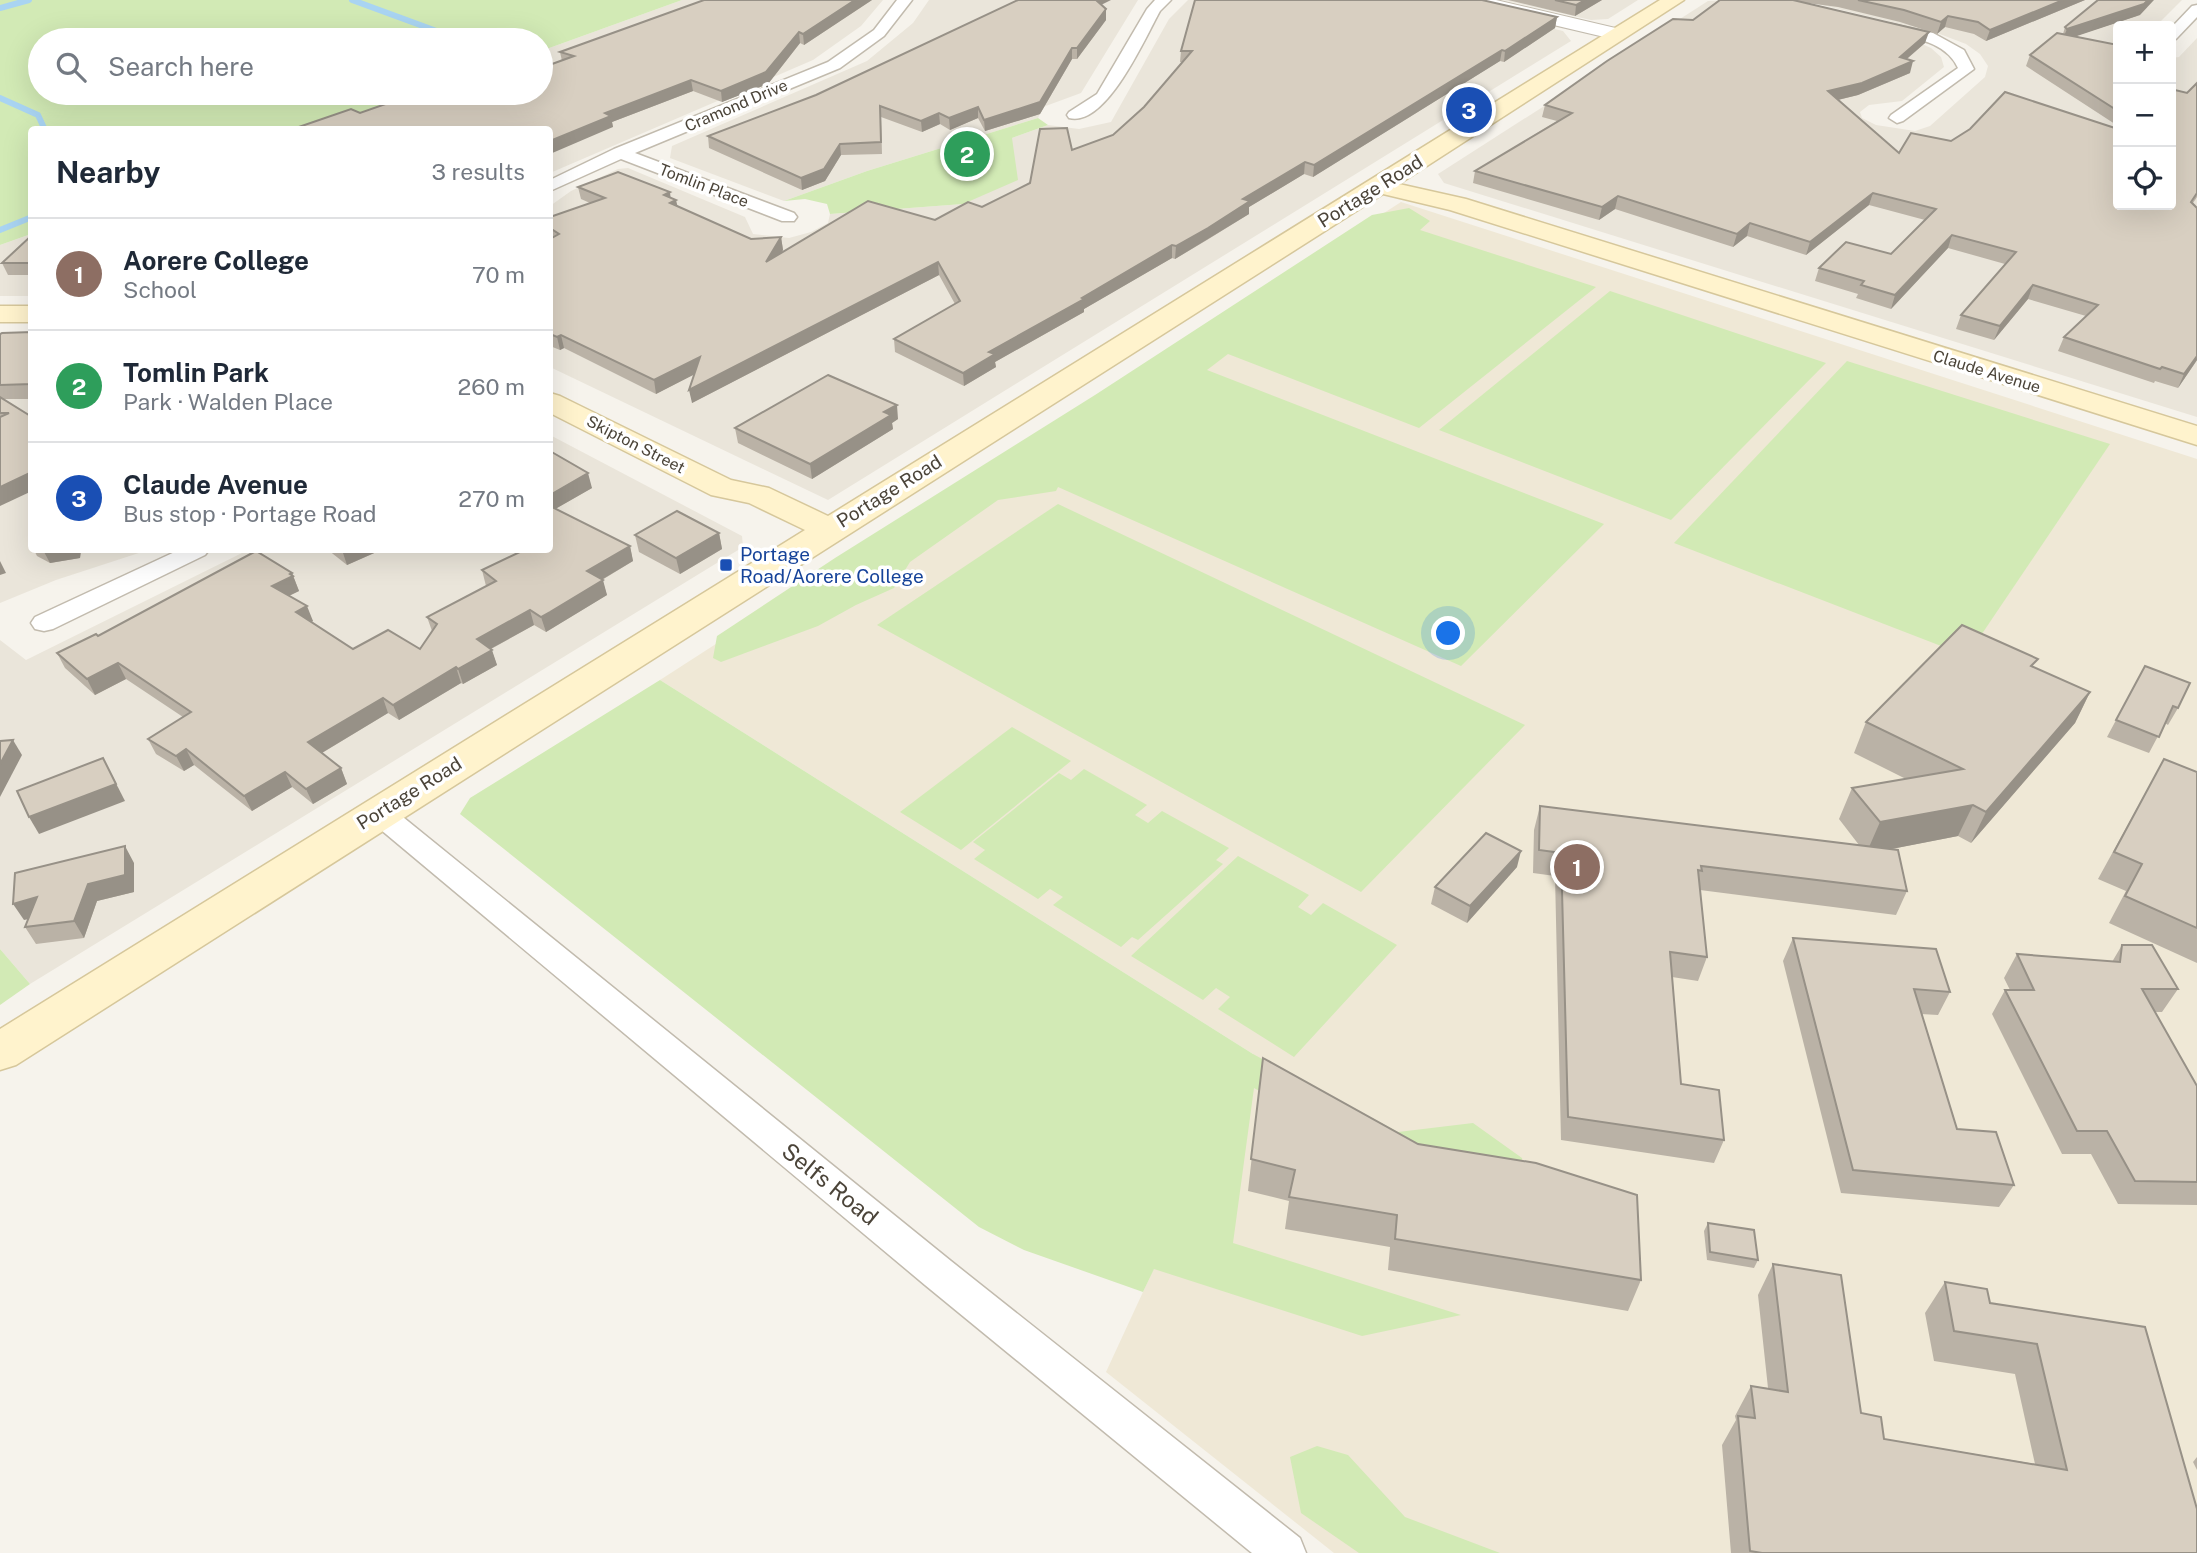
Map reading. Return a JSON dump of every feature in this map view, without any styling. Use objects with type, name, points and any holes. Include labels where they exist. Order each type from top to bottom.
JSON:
[{"type":"main road","name":"Portage Road","points":[[0,1052],[1674,0]]},
{"type":"main road","name":"Claude Avenue","points":[[1385,182],[2197,436]]},
{"type":"main road","points":[[0,314],[28,314]]},
{"type":"main road","name":"Skipton Street","points":[[553,404],[722,488],[732,503],[818,536]]},
{"type":"street","name":"Cramond Drive","points":[[553,185],[620,153],[834,65],[879,33],[905,0]]},
{"type":"street","points":[[1075,115],[1104,97],[1154,9],[1164,0]]},
{"type":"street","points":[[1471,0],[1617,34]]},
{"type":"street","points":[[2176,31],[2197,9]]},
{"type":"street","points":[[1876,24],[1928,36],[1959,53],[1966,69],[1896,118]]},
{"type":"street","name":"Tomlin Place","points":[[620,153],[788,217]]},
{"type":"street","points":[[44,624],[191,553]]},
{"type":"street","name":"Selfs Road","points":[[378,813],[938,1273],[1285,1553]]},
{"type":"shaded area","points":[[682,0],[883,0],[861,26],[813,60],[553,172],[553,126],[333,126],[391,105],[553,105],[553,47]]},
{"type":"shaded area","points":[[929,0],[1138,0],[1081,93],[1043,107],[1038,118],[867,171],[784,201],[670,158],[672,146],[867,61],[913,23]]},
{"type":"shaded area","points":[[1188,0],[1432,0],[1563,31],[1571,41],[828,500],[553,368],[553,204],[571,191],[618,169],[628,168],[745,217],[753,234],[789,238],[811,232],[828,223],[830,214],[963,204],[1012,138],[1048,125],[1079,129],[1111,122],[1169,19]]},
{"type":"shaded area","points":[[1503,0],[1638,0],[1608,19],[1591,20]]},
{"type":"shaded area","points":[[1734,0],[1911,39],[1931,48],[1941,57],[1944,67],[1902,101],[1869,105],[1860,112],[1862,118],[1876,125],[1915,131],[1930,126],[1985,77],[1988,66],[1980,54],[1966,44],[1937,33],[1801,0],[2182,0],[2161,21],[2113,21],[2113,210],[2176,210],[2176,57],[2197,38],[2197,417],[1444,183],[1438,174],[1708,1]]},
{"type":"shaded area","points":[[1401,202],[2197,459],[2197,1553],[1334,1553],[1106,1372],[1253,1054],[660,680]]},
{"type":"shaded area","points":[[28,235],[28,296],[0,296],[0,245]]},
{"type":"shaded area","points":[[0,333],[28,333],[28,553],[139,553],[56,580],[0,603]]},
{"type":"shaded area","points":[[553,437],[742,536],[743,547],[30,984],[0,949],[0,640],[26,660],[242,553],[553,553]]},
{"type":"green space","points":[[0,0],[682,0],[553,47],[553,28],[28,28],[28,105],[390,105],[330,126],[28,126],[28,235],[0,245]]},
{"type":"green space","points":[[1038,118],[1048,125],[1012,138],[1018,180],[963,204],[830,214],[827,204],[805,199],[784,201],[867,171]]},
{"type":"green space","points":[[1409,208],[1430,221],[1420,230],[1596,287],[1419,428],[1228,354],[1207,370],[1604,524],[1461,666],[1058,487],[1056,491],[998,500],[910,562],[894,588],[818,626],[721,662],[713,658],[717,636],[835,558],[1095,395],[1372,215]]},
{"type":"green space","points":[[1610,291],[1826,363],[1671,520],[1439,430]]},
{"type":"green space","points":[[1847,361],[2110,444],[1967,656],[1674,543]]},
{"type":"green space","points":[[1058,504],[1525,725],[1361,892],[877,625]]},
{"type":"green space","points":[[660,680],[1253,1054],[1398,1132],[1473,1123],[1522,1158],[1526,1195],[1411,1176],[1254,1088],[1233,1243],[1461,1315],[1362,1336],[1154,1269],[1143,1292],[1024,1250],[979,1227],[460,814],[470,798]]},
{"type":"green space","points":[[1012,727],[1071,761],[961,850],[900,812]]},
{"type":"green space","points":[[1084,769],[1147,805],[1135,815],[1148,823],[1162,811],[1229,848],[1216,860],[1223,864],[1138,940],[1132,937],[1121,947],[1053,905],[1063,897],[1050,889],[1038,899],[974,859],[985,850],[973,842],[1059,773],[1071,780]]},
{"type":"green space","points":[[1238,856],[1309,895],[1298,907],[1311,915],[1323,903],[1397,945],[1294,1057],[1218,1009],[1230,997],[1216,988],[1203,1000],[1131,956]]},
{"type":"green space","points":[[0,949],[30,984],[0,1005]]},
{"type":"green space","points":[[1317,1446],[1348,1455],[1405,1517],[1500,1553],[1359,1553],[1301,1513],[1290,1457]]},
{"type":"building","points":[[704,0],[855,0],[803,34],[799,32],[766,72],[721,91],[691,80],[605,113],[611,116],[553,140],[553,126],[302,126],[351,109],[360,113],[383,105],[553,105],[553,64],[574,56],[560,52]]},
{"type":"building","points":[[1018,0],[1096,0],[1106,9],[1077,48],[1072,48],[1040,102],[984,120],[978,107],[949,118],[939,113],[921,121],[880,106],[881,142],[840,144],[824,169],[801,178],[708,136],[816,95]]},
{"type":"building","points":[[1195,0],[1482,0],[1557,17],[1314,165],[1305,162],[1243,199],[1250,201],[1208,228],[1176,246],[1172,245],[1082,298],[1084,299],[989,352],[995,354],[963,373],[894,339],[960,301],[938,262],[689,390],[700,357],[654,380],[561,335],[553,335],[553,237],[559,234],[553,230],[553,216],[605,198],[578,187],[618,172],[670,192],[664,195],[676,200],[670,203],[751,239],[781,237],[766,262],[868,201],[935,220],[968,202],[982,207],[1030,183],[1040,129],[1067,128],[1072,150],[1113,135],[1144,107],[1192,51],[1181,51]]},
{"type":"building","points":[[1555,0],[1585,0],[1576,5]]},
{"type":"building","points":[[1720,0],[1793,0],[1929,32],[1900,57],[1913,61],[1862,83],[1828,91],[1899,153],[1911,133],[1951,141],[1970,129],[2005,92],[2113,127],[2113,210],[2176,210],[2176,90],[2187,93],[2197,83],[2197,193],[2191,202],[2197,208],[2197,356],[2184,374],[2162,367],[2160,369],[2064,337],[2098,305],[2033,285],[2000,326],[1961,315],[2016,252],[1952,235],[1895,295],[1861,285],[1864,281],[1819,268],[1846,242],[1891,254],[1936,209],[1873,193],[1810,242],[1750,223],[1737,234],[1618,196],[1602,207],[1475,171],[1572,113],[1545,105],[1607,61],[1673,19],[1693,20]]},
{"type":"building","points":[[1858,0],[2063,0],[1990,30],[1978,22],[1948,16],[1941,22],[1904,10]]},
{"type":"building","points":[[2098,0],[2148,0],[2144,4],[2067,29],[2065,27]]},
{"type":"building","points":[[2057,33],[2113,44],[2113,108],[2030,55]]},
{"type":"building","points":[[28,239],[28,263],[2,263]]},
{"type":"building","points":[[28,332],[28,384],[0,385],[2,333]]},
{"type":"building","points":[[828,375],[897,405],[884,412],[891,415],[810,464],[735,428]]},
{"type":"building","points":[[0,397],[28,414],[28,474],[0,487],[0,417],[9,413],[0,413]]},
{"type":"building","points":[[553,453],[588,473],[553,493]]},
{"type":"building","points":[[553,508],[630,546],[587,571],[603,580],[541,617],[530,610],[477,639],[492,650],[458,669],[456,667],[393,705],[383,698],[308,742],[341,768],[306,789],[285,772],[244,796],[186,749],[176,756],[148,739],[191,712],[118,663],[87,679],[57,653],[96,634],[98,636],[252,553],[259,553],[292,573],[290,574],[293,576],[272,586],[307,606],[296,612],[353,649],[388,630],[420,649],[437,624],[427,617],[496,581],[482,570],[518,553],[553,553]]},
{"type":"building","points":[[677,511],[719,533],[676,558],[635,535]]},
{"type":"building","points":[[1962,625],[2038,659],[2031,666],[2090,692],[1986,812],[1973,805],[1880,822],[1852,788],[1963,769],[1866,722]]},
{"type":"building","points":[[2145,666],[2190,683],[2178,708],[2173,706],[2159,737],[2116,720]]},
{"type":"building","points":[[13,740],[0,764],[0,741]]},
{"type":"building","points":[[103,758],[116,784],[29,817],[17,791]]},
{"type":"building","points":[[2164,759],[2197,772],[2197,928],[2125,896],[2142,864],[2114,852]]},
{"type":"building","points":[[1540,806],[1898,850],[1907,891],[1701,866],[1702,871],[1698,870],[1707,957],[1670,952],[1681,1084],[1719,1090],[1724,1140],[1568,1117],[1561,853],[1539,850]]},
{"type":"building","points":[[1486,833],[1521,851],[1470,906],[1435,887]]},
{"type":"building","points":[[125,846],[125,875],[88,884],[74,921],[25,927],[37,897],[13,904],[15,873]]},
{"type":"building","points":[[1793,938],[1936,949],[1950,992],[1914,989],[1957,1129],[1996,1132],[2014,1185],[1853,1170]]},
{"type":"building","points":[[2122,945],[2152,945],[2178,989],[2142,989],[2197,1086],[2197,1182],[2135,1181],[2107,1131],[2077,1131],[2005,990],[2034,990],[2017,954],[2120,962]]},
{"type":"building","points":[[1263,1058],[1418,1144],[1536,1163],[1637,1195],[1641,1280],[1395,1239],[1397,1215],[1289,1197],[1295,1170],[1251,1159]]},
{"type":"building","points":[[1708,1223],[1754,1230],[1758,1260],[1710,1252]]},
{"type":"building","points":[[1773,1264],[1841,1275],[1861,1413],[1881,1417],[1884,1439],[2067,1470],[2037,1344],[1954,1331],[1945,1282],[1987,1289],[1990,1303],[2145,1327],[2197,1509],[2197,1553],[1750,1551],[1738,1416],[1755,1418],[1751,1386],[1788,1392]]},
{"type":"waterway","points":[[0,8],[29,0]]},
{"type":"waterway","points":[[352,0],[428,28]]},
{"type":"waterway","points":[[0,98],[38,115],[43,126]]},
{"type":"waterway","points":[[0,230],[28,219]]},
{"type":"place","name":"Claude Avenue","points":[[1469,110]]},
{"type":"place","name":"Tomlin Park","points":[[967,154]]},
{"type":"place","name":"Portage Road/Aorere College","points":[[726,565]]},
{"type":"place","name":"Aorere College","points":[[1577,867]]}]
